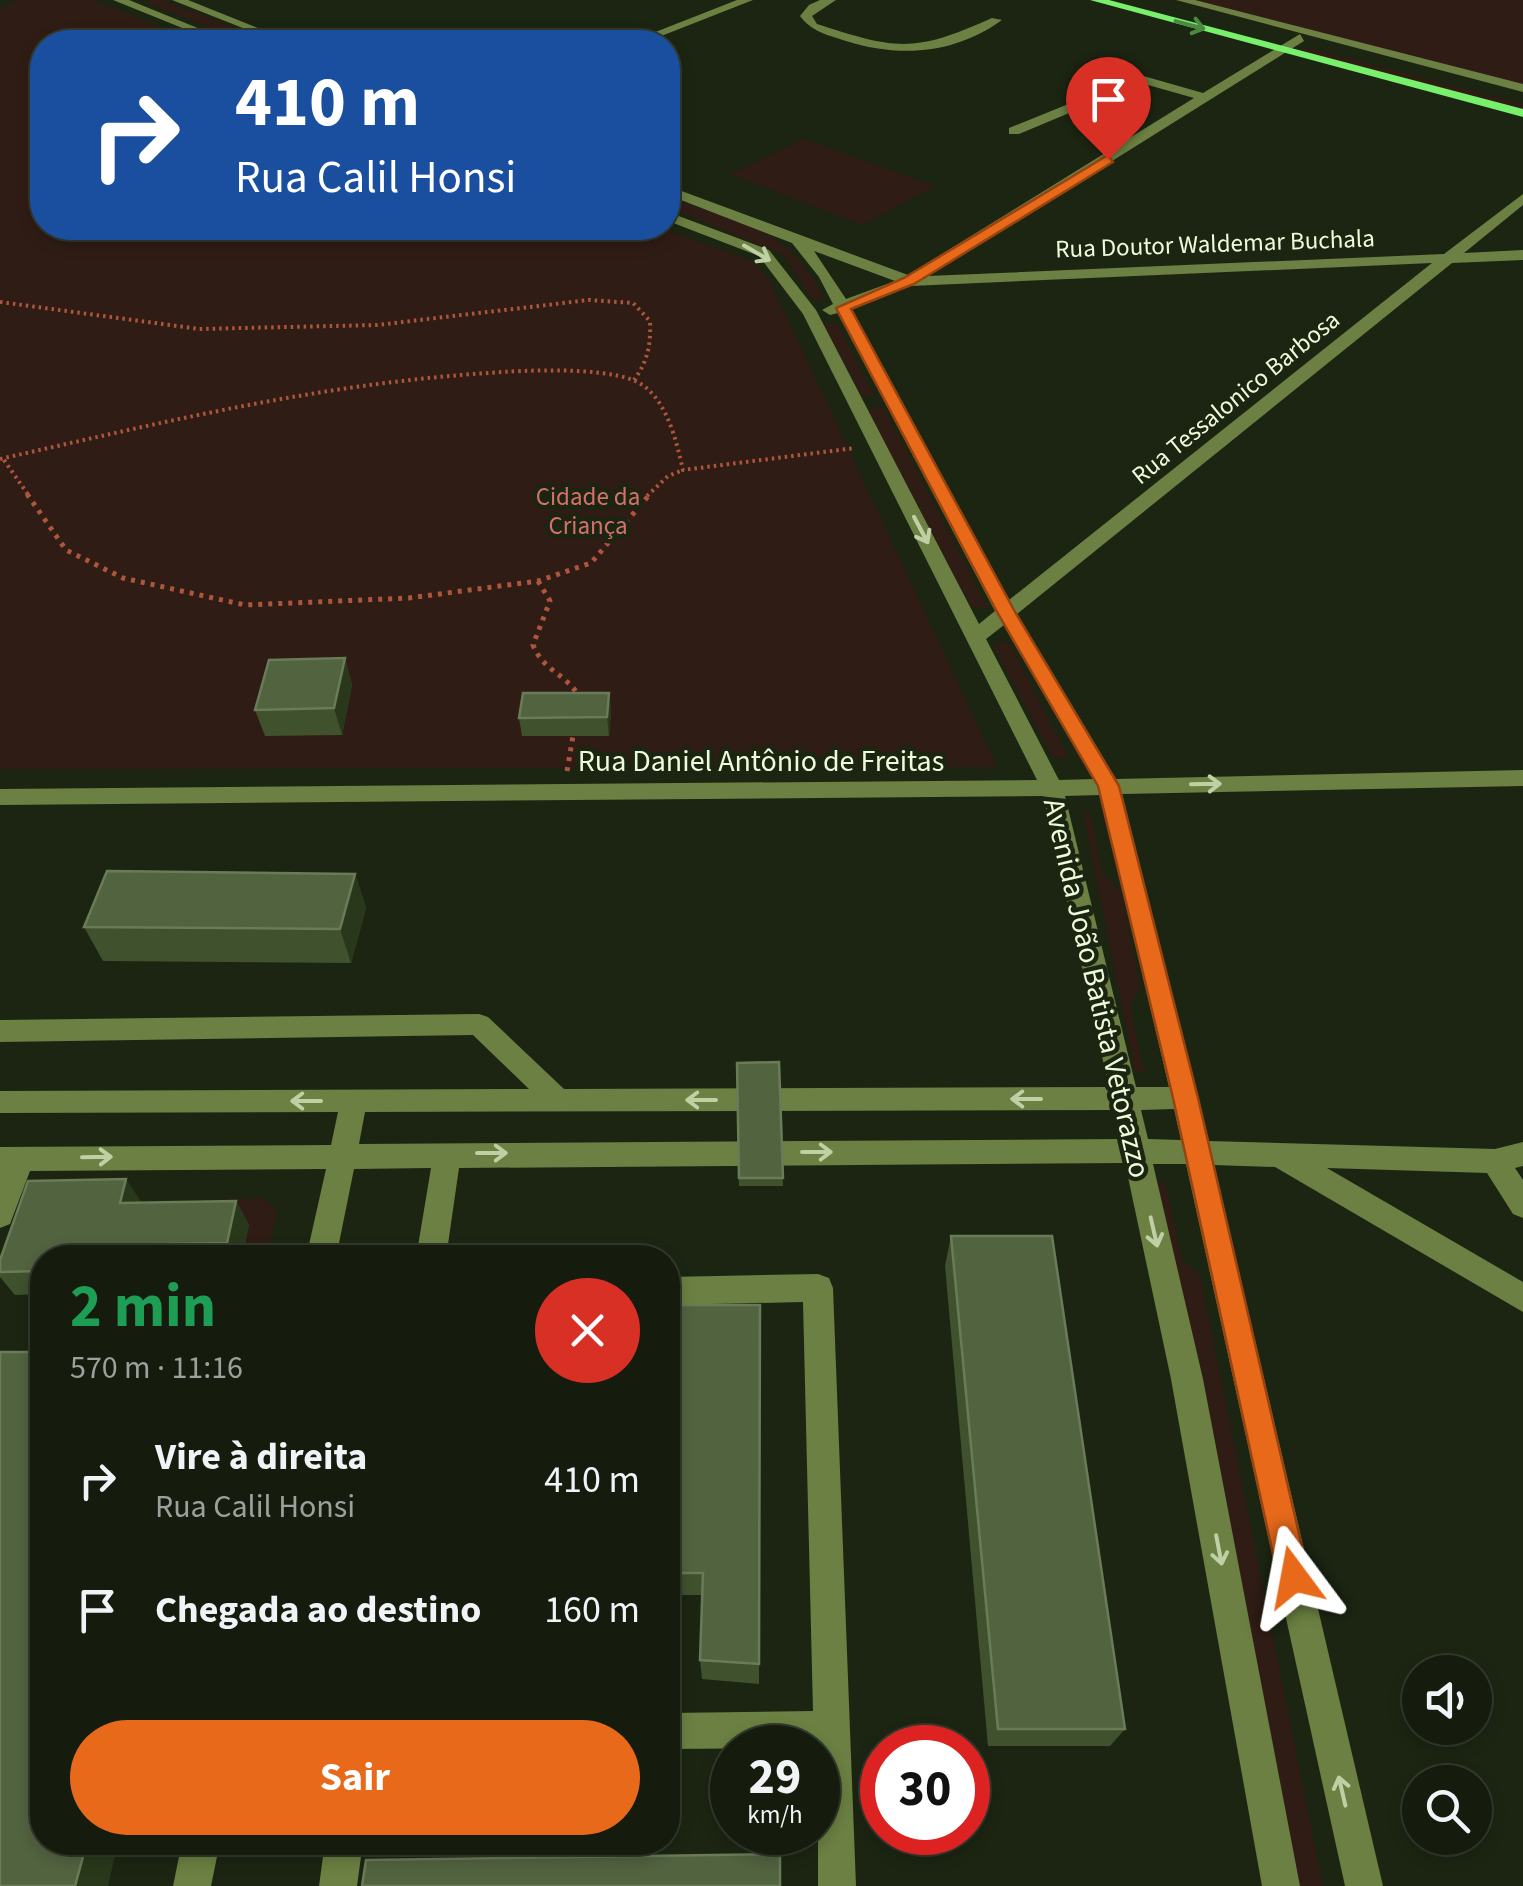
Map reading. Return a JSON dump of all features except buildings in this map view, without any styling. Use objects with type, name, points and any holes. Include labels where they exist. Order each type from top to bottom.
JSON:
[{"type":"main road","points":[[1096,0],[1523,113]]},
{"type":"main road","points":[[1153,0],[1523,96]]},
{"type":"street","points":[[178,0],[256,30]]},
{"type":"street","points":[[668,30],[747,0]]},
{"type":"street","points":[[830,0],[814,7],[806,16],[812,26],[884,50],[935,50],[996,20]]},
{"type":"street","points":[[1182,0],[1523,88]]},
{"type":"street","points":[[126,1],[197,30]]},
{"type":"street","points":[[810,314],[843,308],[909,281],[1300,38]]},
{"type":"street","points":[[1014,131],[1140,79],[1208,98]]},
{"type":"street","points":[[680,195],[909,281]]},
{"type":"street","name":"Rua Tessalonico Barbosa","points":[[977,636],[1523,198]]},
{"type":"street","name":"Avenida João Batista Vetorazzo","points":[[680,221],[764,253],[810,314],[1052,788],[1078,886],[1187,1379],[1281,1886]]},
{"type":"street","name":"Avenida João Batista Vetorazzo","points":[[797,240],[843,308],[1006,612],[1109,786],[1185,1098],[1364,1886]]},
{"type":"street","name":"Rua Doutor Waldemar Buchala","points":[[909,281],[1523,256]]},
{"type":"street","points":[[854,405],[892,400]]},
{"type":"street","name":"Rua Daniel Antônio de Freitas","points":[[0,797],[1052,788],[1523,778]]},
{"type":"street","points":[[0,1031],[480,1024],[559,1101]]},
{"type":"street","points":[[0,1102],[1185,1098]]},
{"type":"street","points":[[324,1245],[354,1101]]},
{"type":"street","points":[[0,1215],[10,1158],[447,1153],[1197,1152],[1509,1158],[1523,1205]]},
{"type":"street","points":[[433,1245],[447,1153]]},
{"type":"street","points":[[1279,1154],[1523,1298]]},
{"type":"street","points":[[680,1291],[818,1288],[832,1725]]},
{"type":"street","points":[[680,1731],[710,1730]]},
{"type":"street","points":[[192,1886],[198,1855]]},
{"type":"street","points":[[338,1886],[342,1855]]},
{"type":"street","points":[[837,1855],[838,1886]]},
{"type":"path","points":[[0,302],[77,309],[199,329],[377,324],[589,300],[633,303],[650,321],[651,349],[647,364],[634,380]]},
{"type":"path","points":[[683,470],[674,432],[658,402],[634,380],[540,369],[380,380],[269,399],[2,459],[66,550],[124,578],[244,605],[471,592],[538,581],[590,563],[644,499],[668,476],[683,470],[876,446]]},
{"type":"path","points":[[538,581],[550,601],[533,645],[540,665],[570,682],[580,698],[564,792]]},
{"type":"green space","name":"Cidade da Criança","points":[[17,0],[93,0],[169,30],[30,30],[30,240],[680,240],[680,235],[752,261],[769,279],[997,767],[0,769],[0,9]]},
{"type":"green space","points":[[162,0],[241,30],[215,30],[146,2]]},
{"type":"green space","points":[[1172,0],[1523,0],[1523,91]]},
{"type":"green space","points":[[1305,47],[1523,104],[1523,110],[1299,51]]},
{"type":"green space","points":[[804,139],[935,186],[862,225],[730,174]]},
{"type":"green space","points":[[680,200],[740,221],[778,242],[795,256],[824,300],[812,300],[784,255],[680,212]]},
{"type":"green space","points":[[837,324],[874,396],[862,396],[824,326]]},
{"type":"green space","points":[[873,407],[884,408],[988,608],[971,607],[868,412]]},
{"type":"green space","points":[[1003,641],[1010,644],[1069,759],[1053,758],[993,646]]},
{"type":"green space","points":[[1082,807],[1091,816],[1102,873],[1121,891],[1140,987],[1130,1006],[1144,1072],[1135,1072]]},
{"type":"green space","points":[[1165,1182],[1182,1260],[1200,1275],[1323,1886],[1293,1886],[1155,1183]]},
{"type":"green space","points":[[263,1198],[277,1211],[270,1245],[128,1245],[142,1203]]},
{"type":"route","points":[[1108,159],[909,281],[843,308],[1006,612],[1109,786],[1294,1577]]}]
